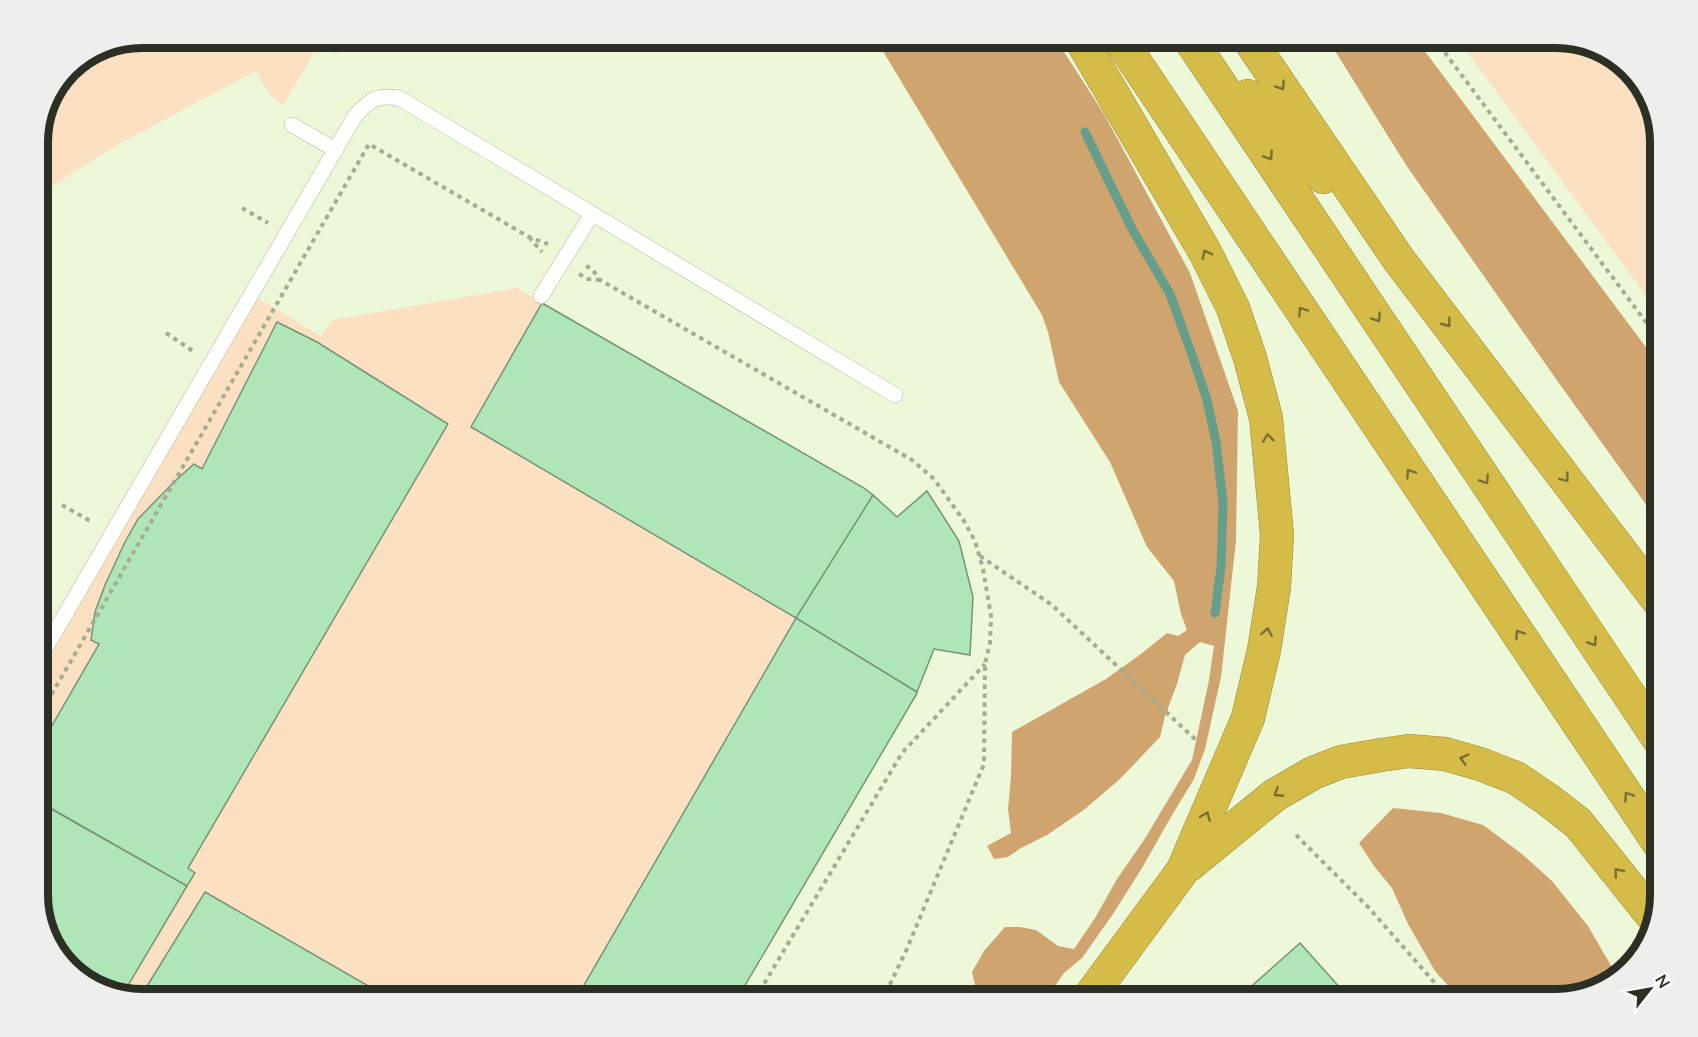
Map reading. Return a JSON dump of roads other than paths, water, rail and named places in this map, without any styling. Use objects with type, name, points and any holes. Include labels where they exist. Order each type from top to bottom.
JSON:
[{"type":"highway","points":[[1086,48],[1205,252],[1233,308],[1250,358],[1266,418],[1277,535],[1274,587],[1264,650],[1248,718],[1183,870],[1095,989]]},
{"type":"highway","points":[[1126,48],[1650,830]]},
{"type":"highway","points":[[1196,48],[1650,726]]},
{"type":"highway","points":[[1204,48],[1399,260]]},
{"type":"highway","points":[[1255,48],[1399,260],[1650,590]]},
{"type":"highway","points":[[1183,870],[1275,795],[1312,773],[1341,762],[1381,754],[1409,751],[1445,754],[1516,778],[1547,799],[1578,823],[1648,911]]},
{"type":"lane","points":[[48,644],[356,116],[371,99],[387,96],[399,98],[895,395]]},
{"type":"lane","points":[[292,125],[336,150]]},
{"type":"lane","points":[[541,296],[592,214]]},
{"type":"waterway","points":[[1085,132],[1132,229],[1170,294],[1207,400],[1216,442],[1223,503],[1221,567],[1215,613]]}]
